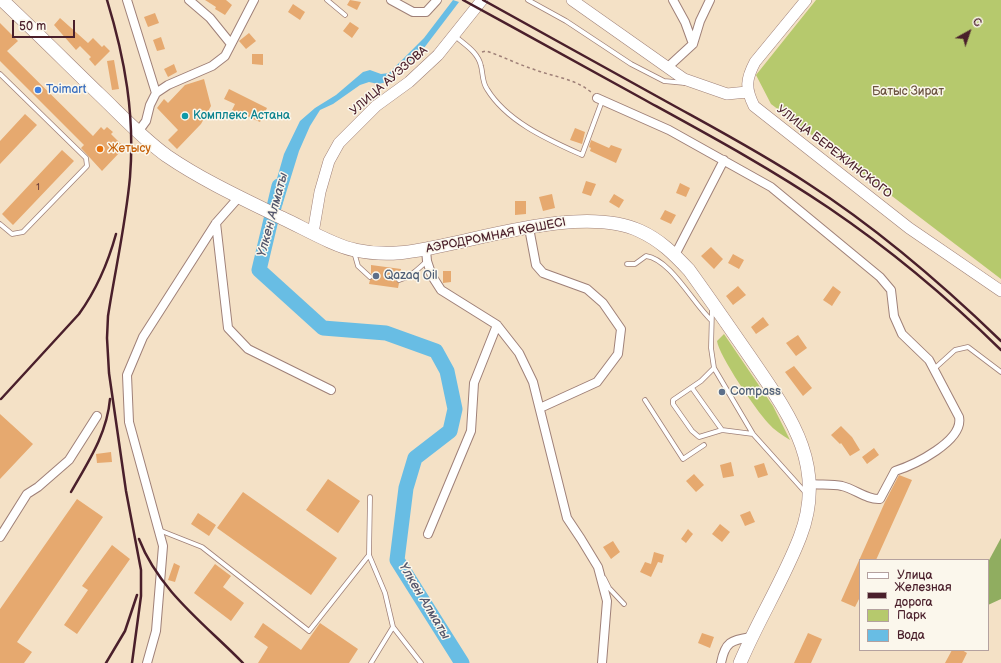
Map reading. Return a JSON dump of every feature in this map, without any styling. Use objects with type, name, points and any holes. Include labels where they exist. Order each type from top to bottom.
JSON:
[{"type":"main road","name":"АЭРОДРОМНАЯ КӨШЕСІ","points":[[2,0],[138,132],[167,156],[243,199],[353,250],[385,255],[427,255],[529,228],[582,221],[603,221],[639,230],[661,242],[689,270],[713,303],[787,412],[802,445],[810,490],[800,536],[740,663]]},
{"type":"main road","name":"УЛИЦА АУЭЗОВА","points":[[313,232],[320,192],[329,161],[339,143],[376,106],[409,82],[438,55],[455,36],[482,0]]},
{"type":"main road","points":[[572,0],[632,40],[684,79],[727,94],[747,92],[748,78],[755,62],[806,0]]},
{"type":"main road","name":"УЛИЦА БЕРЕЖИНСКОГО","points":[[747,92],[754,106],[909,228],[1001,291]]},
{"type":"street","points":[[127,0],[156,93]]},
{"type":"street","points":[[189,0],[210,18],[231,44]]},
{"type":"street","points":[[138,132],[146,121],[150,105],[156,93],[168,85],[212,66],[225,56],[254,0]]},
{"type":"street","points":[[391,0],[413,12],[426,12],[437,0]]},
{"type":"street","points":[[672,0],[685,22],[693,44]]},
{"type":"street","points":[[668,67],[693,44],[700,21],[710,0]]},
{"type":"street","points":[[600,99],[669,130],[771,187],[888,285],[891,290],[894,316],[902,334],[929,360],[959,417],[960,424],[957,433],[948,442],[911,466],[895,471],[880,499],[873,500],[863,494],[841,486],[810,490]]},
{"type":"street","points":[[675,255],[724,160]]},
{"type":"street","points":[[147,663],[156,631],[160,598],[163,546],[129,422],[127,375],[143,337],[216,223],[243,199]]},
{"type":"street","points":[[216,223],[228,328],[248,349],[331,390]]},
{"type":"street","points":[[529,228],[536,265],[542,273],[587,289],[603,303],[621,329],[618,354],[597,382],[540,408]]},
{"type":"street","points":[[427,255],[432,276],[441,290],[497,325],[519,353],[533,382],[567,518],[582,539],[598,567],[607,601],[602,663]]},
{"type":"street","points":[[428,534],[471,431],[474,383],[497,325]]},
{"type":"street","points":[[0,538],[27,494],[38,487],[69,460],[97,416]]},
{"type":"street","points":[[721,663],[723,653],[728,643],[736,639],[751,637]]},
{"type":"lane","points":[[327,0],[345,15]]},
{"type":"lane","points":[[528,0],[566,21],[631,64],[664,81],[702,86]]},
{"type":"lane","points":[[455,36],[476,54],[481,64],[486,88],[493,98],[509,113],[540,135],[582,155],[600,99]]},
{"type":"lane","points":[[0,74],[86,158],[87,166],[23,232],[12,234],[0,224]]},
{"type":"lane","points":[[353,250],[358,266],[370,277]]},
{"type":"lane","points":[[400,280],[413,274],[427,255]]},
{"type":"lane","points":[[627,264],[635,264],[646,256],[654,257],[670,271],[700,309],[711,320]]},
{"type":"lane","points":[[713,303],[711,320],[711,348],[714,368],[753,434],[810,490]]},
{"type":"lane","points":[[933,369],[955,350],[968,347],[1001,372]]},
{"type":"lane","points":[[714,368],[692,388],[674,400],[673,404],[692,431],[699,437],[722,430],[753,434]]},
{"type":"lane","points":[[692,388],[722,430]]},
{"type":"lane","points":[[645,400],[683,459],[704,445]]},
{"type":"lane","points":[[370,497],[369,555],[385,593],[393,627],[421,663]]},
{"type":"lane","points":[[159,530],[202,547],[309,631],[369,555]]},
{"type":"lane","points":[[598,567],[609,588],[624,604]]},
{"type":"lane","points":[[371,663],[393,627]]},
{"type":"path","points":[[476,54],[486,51],[533,70],[583,85],[600,99]]},
{"type":"green space","name":"Батыс Зират","points":[[816,0],[1001,0],[1001,279],[771,104],[756,75]]},
{"type":"green space","points":[[724,334],[773,406],[790,440],[775,430],[762,416],[731,370],[719,348],[717,341]]},
{"type":"green space","points":[[1001,538],[1001,599],[989,605],[989,560]]},
{"type":"water","points":[[453,0],[459,2],[424,48],[394,77],[387,82],[378,84],[369,82],[360,85],[333,104],[320,110],[310,126],[299,151],[282,206],[270,203],[284,154],[300,121],[315,108],[336,95],[363,72],[370,70],[381,74],[389,73],[424,38]]},
{"type":"building","points":[[205,0],[226,0],[232,5],[225,15]]},
{"type":"building","points":[[350,0],[361,2],[357,10],[347,5]]},
{"type":"building","points":[[293,4],[305,12],[300,20],[288,12]]},
{"type":"building","points":[[155,13],[159,23],[148,27],[144,17]]},
{"type":"building","points":[[60,18],[88,43],[93,38],[102,47],[104,45],[110,51],[95,66],[89,59],[91,57],[80,46],[76,50],[54,25]]},
{"type":"building","points":[[350,22],[359,28],[352,38],[343,31]]},
{"type":"building","points":[[0,23],[18,41],[7,51],[93,136],[101,127],[104,130],[107,127],[113,132],[111,134],[122,145],[119,149],[121,151],[102,171],[81,148],[84,145],[0,61]]},
{"type":"building","points":[[249,33],[256,41],[246,49],[239,41]]},
{"type":"building","points":[[161,37],[165,49],[157,51],[153,40]]},
{"type":"building","points":[[252,54],[263,54],[263,65],[252,64]]},
{"type":"building","points":[[114,60],[119,89],[112,90],[107,61]]},
{"type":"building","points":[[174,64],[177,72],[168,77],[164,69]]},
{"type":"building","name":"Комплекс Астана","points":[[204,79],[211,106],[201,124],[177,149],[168,140],[178,130],[157,108],[164,99],[168,103],[185,85]]},
{"type":"building","points":[[229,89],[267,108],[260,122],[232,110],[235,104],[224,99]]},
{"type":"building","points":[[25,114],[37,125],[0,164],[0,141]]},
{"type":"building","points":[[575,128],[585,132],[582,144],[570,140]]},
{"type":"building","points":[[591,140],[609,148],[611,145],[622,149],[616,163],[590,151],[591,148],[589,147]]},
{"type":"building","points":[[62,150],[74,161],[13,225],[2,214]]},
{"type":"building","points":[[586,181],[596,184],[591,196],[582,193]]},
{"type":"building","points":[[680,183],[690,188],[686,197],[676,193]]},
{"type":"building","points":[[552,194],[555,208],[543,211],[539,197]]},
{"type":"building","points":[[614,194],[624,200],[619,208],[609,202]]},
{"type":"building","points":[[515,201],[526,201],[526,214],[515,215]]},
{"type":"building","points":[[665,210],[676,215],[671,224],[660,219]]},
{"type":"building","points":[[711,247],[723,259],[714,269],[701,256]]},
{"type":"building","points":[[733,254],[744,260],[739,269],[728,263]]},
{"type":"building","points":[[371,265],[401,269],[400,276],[396,280],[399,283],[398,288],[369,284],[373,277],[371,273]]},
{"type":"building","points":[[443,271],[451,271],[451,282],[443,283]]},
{"type":"building","points":[[738,286],[746,295],[733,305],[726,296]]},
{"type":"building","points":[[833,286],[841,292],[832,306],[823,300]]},
{"type":"building","points":[[763,317],[769,325],[756,334],[751,327]]},
{"type":"building","points":[[798,335],[807,348],[796,356],[786,343]]},
{"type":"building","points":[[794,366],[812,388],[803,396],[785,372]]},
{"type":"building","points":[[0,414],[33,444],[0,479]]},
{"type":"building","points":[[841,426],[852,437],[860,450],[850,456],[841,443],[840,444],[831,435]]},
{"type":"building","points":[[874,448],[879,455],[867,464],[862,457]]},
{"type":"building","points":[[111,452],[112,462],[97,463],[96,454]]},
{"type":"building","points":[[731,462],[734,476],[723,478],[720,465]]},
{"type":"building","points":[[764,463],[768,475],[758,478],[754,466]]},
{"type":"building","points":[[694,474],[704,485],[696,492],[686,481]]},
{"type":"building","points":[[899,475],[912,480],[876,559],[860,559],[885,502]]},
{"type":"building","points":[[328,479],[360,501],[338,533],[306,510]]},
{"type":"building","points":[[243,492],[337,558],[311,595],[217,528]]},
{"type":"building","points":[[77,499],[103,517],[17,642],[32,652],[24,663],[0,663],[0,609]]},
{"type":"building","points":[[750,511],[755,522],[745,526],[740,515]]},
{"type":"building","points":[[198,513],[216,525],[209,536],[191,524]]},
{"type":"building","points":[[720,524],[730,532],[722,542],[712,534]]},
{"type":"building","points":[[688,529],[693,534],[686,543],[681,539]]},
{"type":"building","points":[[613,541],[620,552],[611,559],[603,547]]},
{"type":"building","points":[[112,545],[130,559],[77,634],[64,625],[88,590],[82,586]]},
{"type":"building","points":[[654,552],[664,555],[662,563],[658,562],[651,577],[640,572],[645,562],[651,564]]},
{"type":"building","points":[[859,560],[859,599],[855,607],[841,601]]},
{"type":"building","points":[[174,563],[180,566],[175,582],[168,580]]},
{"type":"building","points":[[215,564],[231,576],[223,587],[244,603],[231,621],[194,593]]},
{"type":"building","points":[[263,623],[301,650],[320,623],[358,649],[349,663],[258,663],[268,647],[254,637]]},
{"type":"building","points":[[702,633],[714,637],[710,648],[698,643]]},
{"type":"building","points":[[808,633],[822,639],[811,663],[794,663]]},
{"type":"building","points":[[951,651],[964,651],[967,653],[962,663],[945,663]]},
{"type":"waterway","name":"Үлкен Алматы","points":[[279,186],[259,270],[323,328],[386,333],[436,351],[447,371],[455,409],[450,431],[415,458],[406,488],[397,560],[462,663]]},
{"type":"railway","points":[[107,0],[124,66],[130,109],[131,131],[130,177],[123,229],[108,316],[107,338],[109,373],[126,491],[141,570],[141,596],[132,663]]},
{"type":"railway","points":[[463,0],[715,139],[807,193],[852,224],[897,258],[940,293],[1001,350]]},
{"type":"railway","points":[[483,0],[739,142],[833,200],[883,237],[932,277],[1001,341]]},
{"type":"railway","points":[[1,399],[79,314],[101,276],[116,234]]},
{"type":"railway","points":[[71,492],[101,436],[110,399]]},
{"type":"railway","points":[[139,539],[158,575],[171,591],[199,621],[243,663]]},
{"type":"railway","points":[[106,663],[125,631],[137,595]]},
{"type":"place","name":"Toimart","points":[[38,90]]},
{"type":"place","name":"Комплекс Астана","points":[[185,116]]},
{"type":"place","name":"Жетысу","points":[[100,149]]},
{"type":"place","name":"Qazaq Oil","points":[[376,276]]},
{"type":"place","name":"Compass","points":[[722,392]]}]
